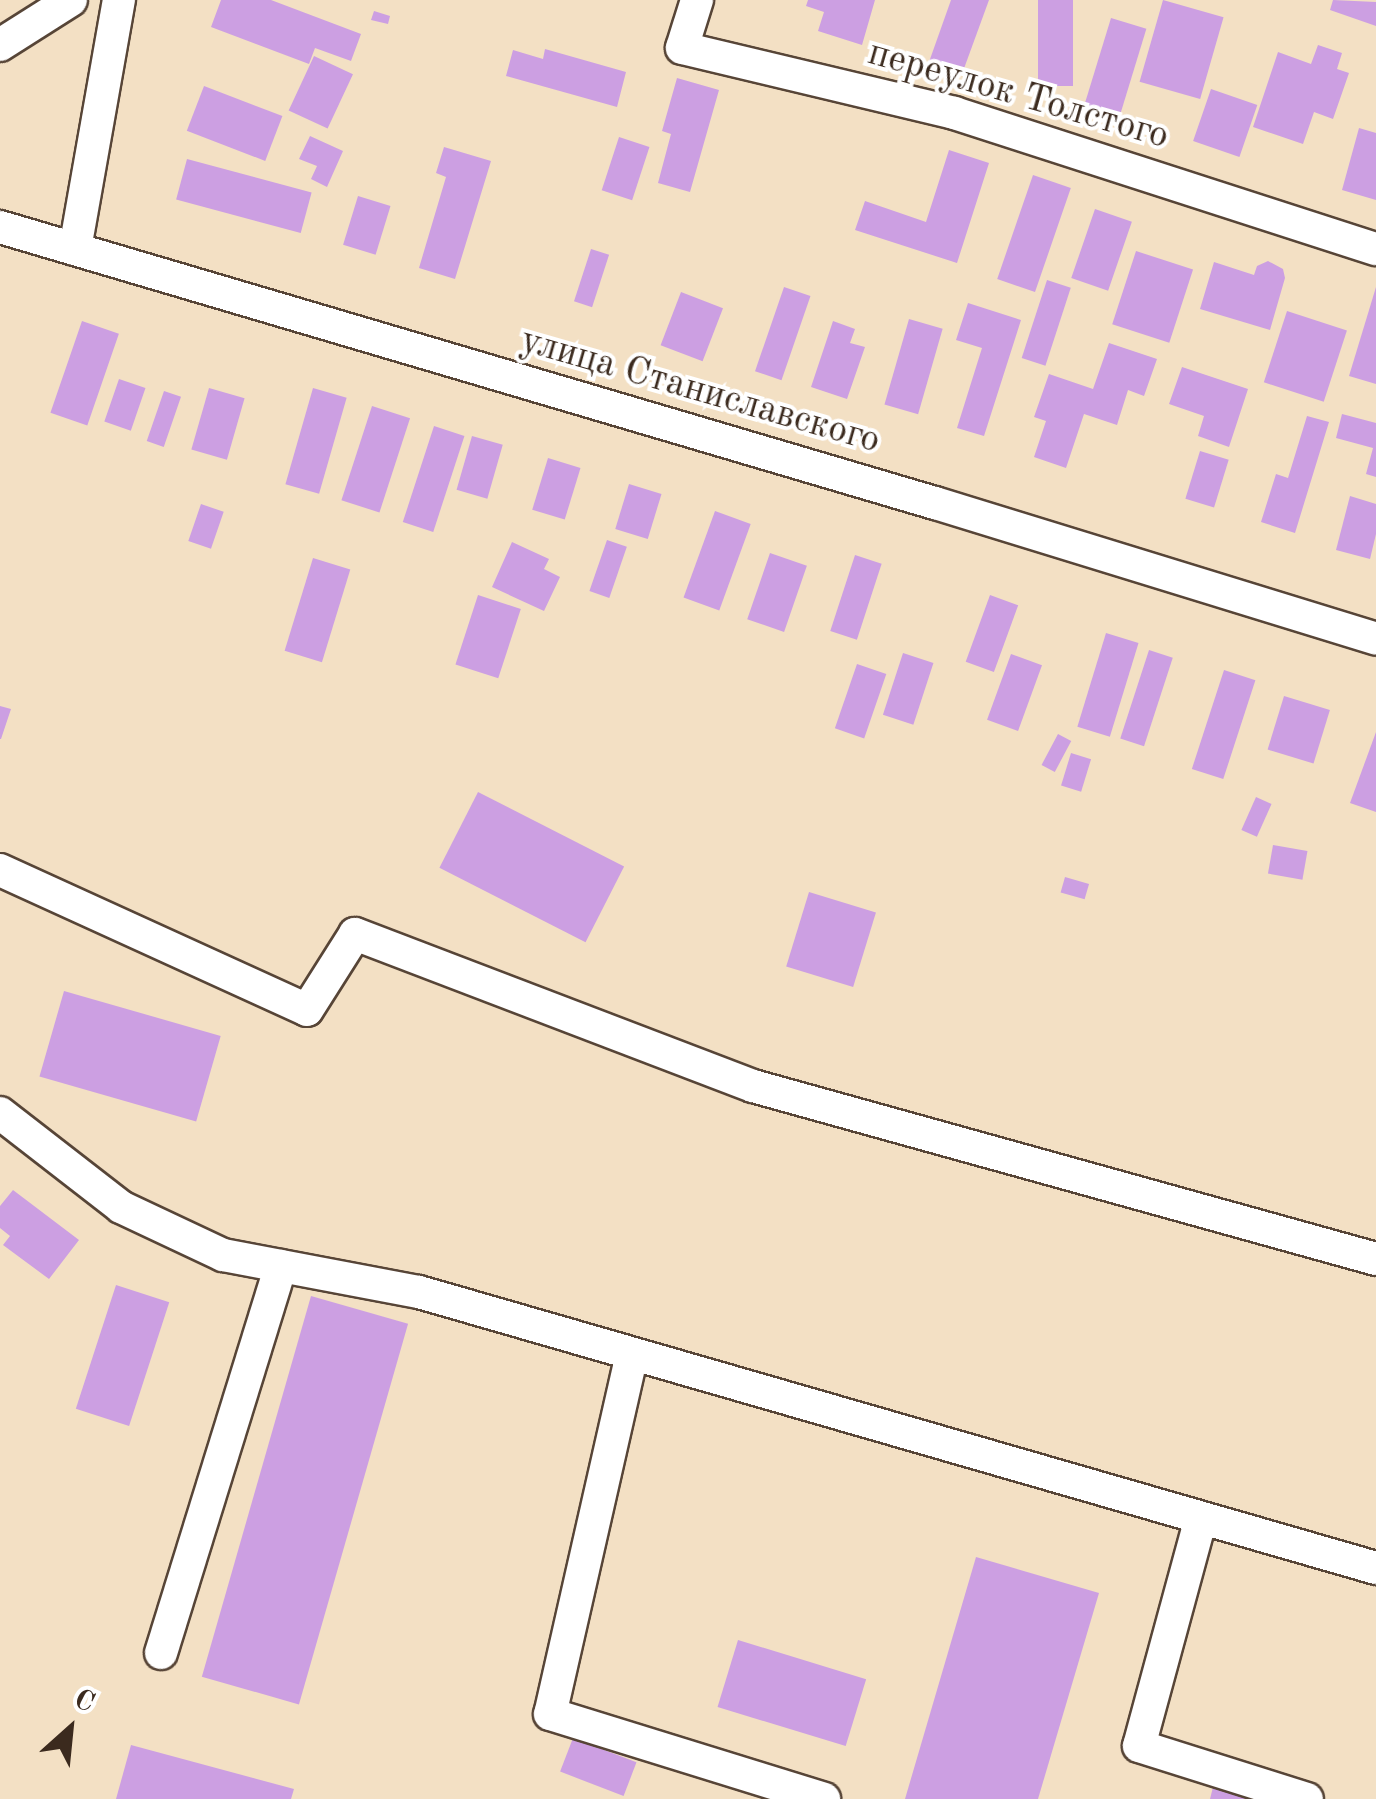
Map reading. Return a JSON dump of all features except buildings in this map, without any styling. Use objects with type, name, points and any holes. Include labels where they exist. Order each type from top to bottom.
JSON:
[{"type":"street","points":[[0,45],[71,0]]},
{"type":"street","points":[[75,249],[119,0]]},
{"type":"street","name":"переулок Толстого","points":[[697,0],[682,48],[954,113],[1376,249]]},
{"type":"street","name":"улица Станиславского","points":[[0,227],[936,503],[1376,639]]},
{"type":"street","points":[[0,870],[307,1010],[355,934],[754,1086],[1376,1259]]},
{"type":"street","points":[[0,1112],[121,1208],[223,1255],[419,1292],[1376,1568]]},
{"type":"street","points":[[161,1653],[281,1266]]},
{"type":"street","points":[[632,1354],[550,1714],[824,1799]]},
{"type":"street","points":[[1201,1518],[1139,1746],[1307,1799]]}]
